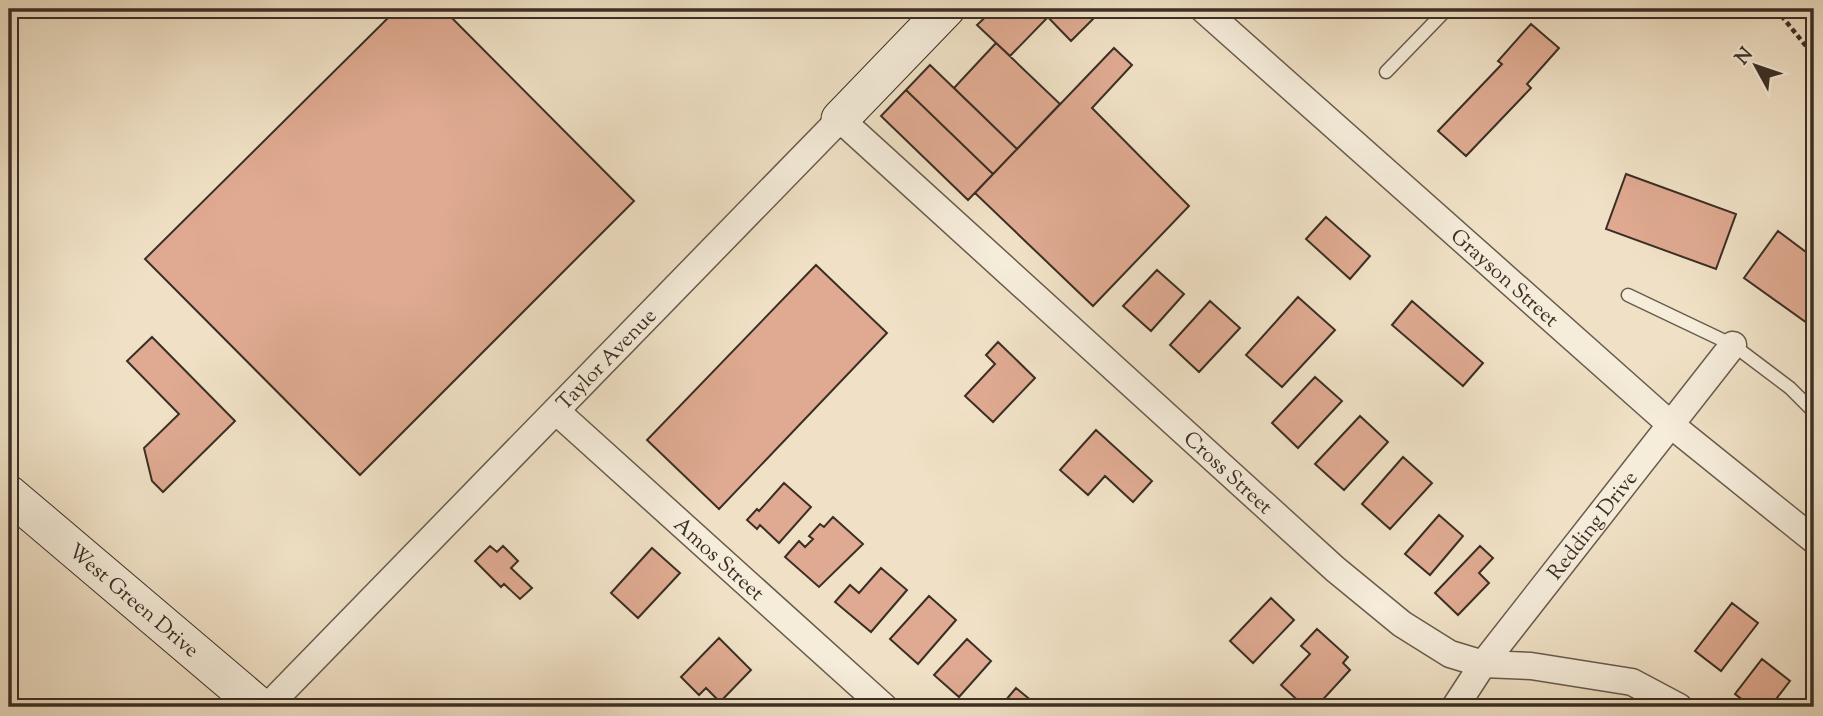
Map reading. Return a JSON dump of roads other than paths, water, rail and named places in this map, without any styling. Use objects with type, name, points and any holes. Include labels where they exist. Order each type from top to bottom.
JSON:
[{"type":"main road","name":"Taylor Avenue","points":[[840,119],[946,9]]},
{"type":"main road","name":"West Green Drive","points":[[9,494],[260,707]]},
{"type":"street","name":"Grayson Street","points":[[1203,9],[1670,424],[1814,540]]},
{"type":"street","name":"Taylor Avenue","points":[[267,707],[840,119]]},
{"type":"street","name":"Cross Street","points":[[840,119],[1335,569],[1402,624],[1450,654],[1483,664],[1531,666],[1632,682],[1679,707]]},
{"type":"street","name":"Redding Drive","points":[[1455,707],[1483,664],[1733,345]]},
{"type":"street","name":"Amos Street","points":[[556,411],[884,707]]},
{"type":"lane","points":[[1386,72],[1447,9]]},
{"type":"lane","points":[[1628,295],[1733,345],[1790,388],[1814,412]]}]
